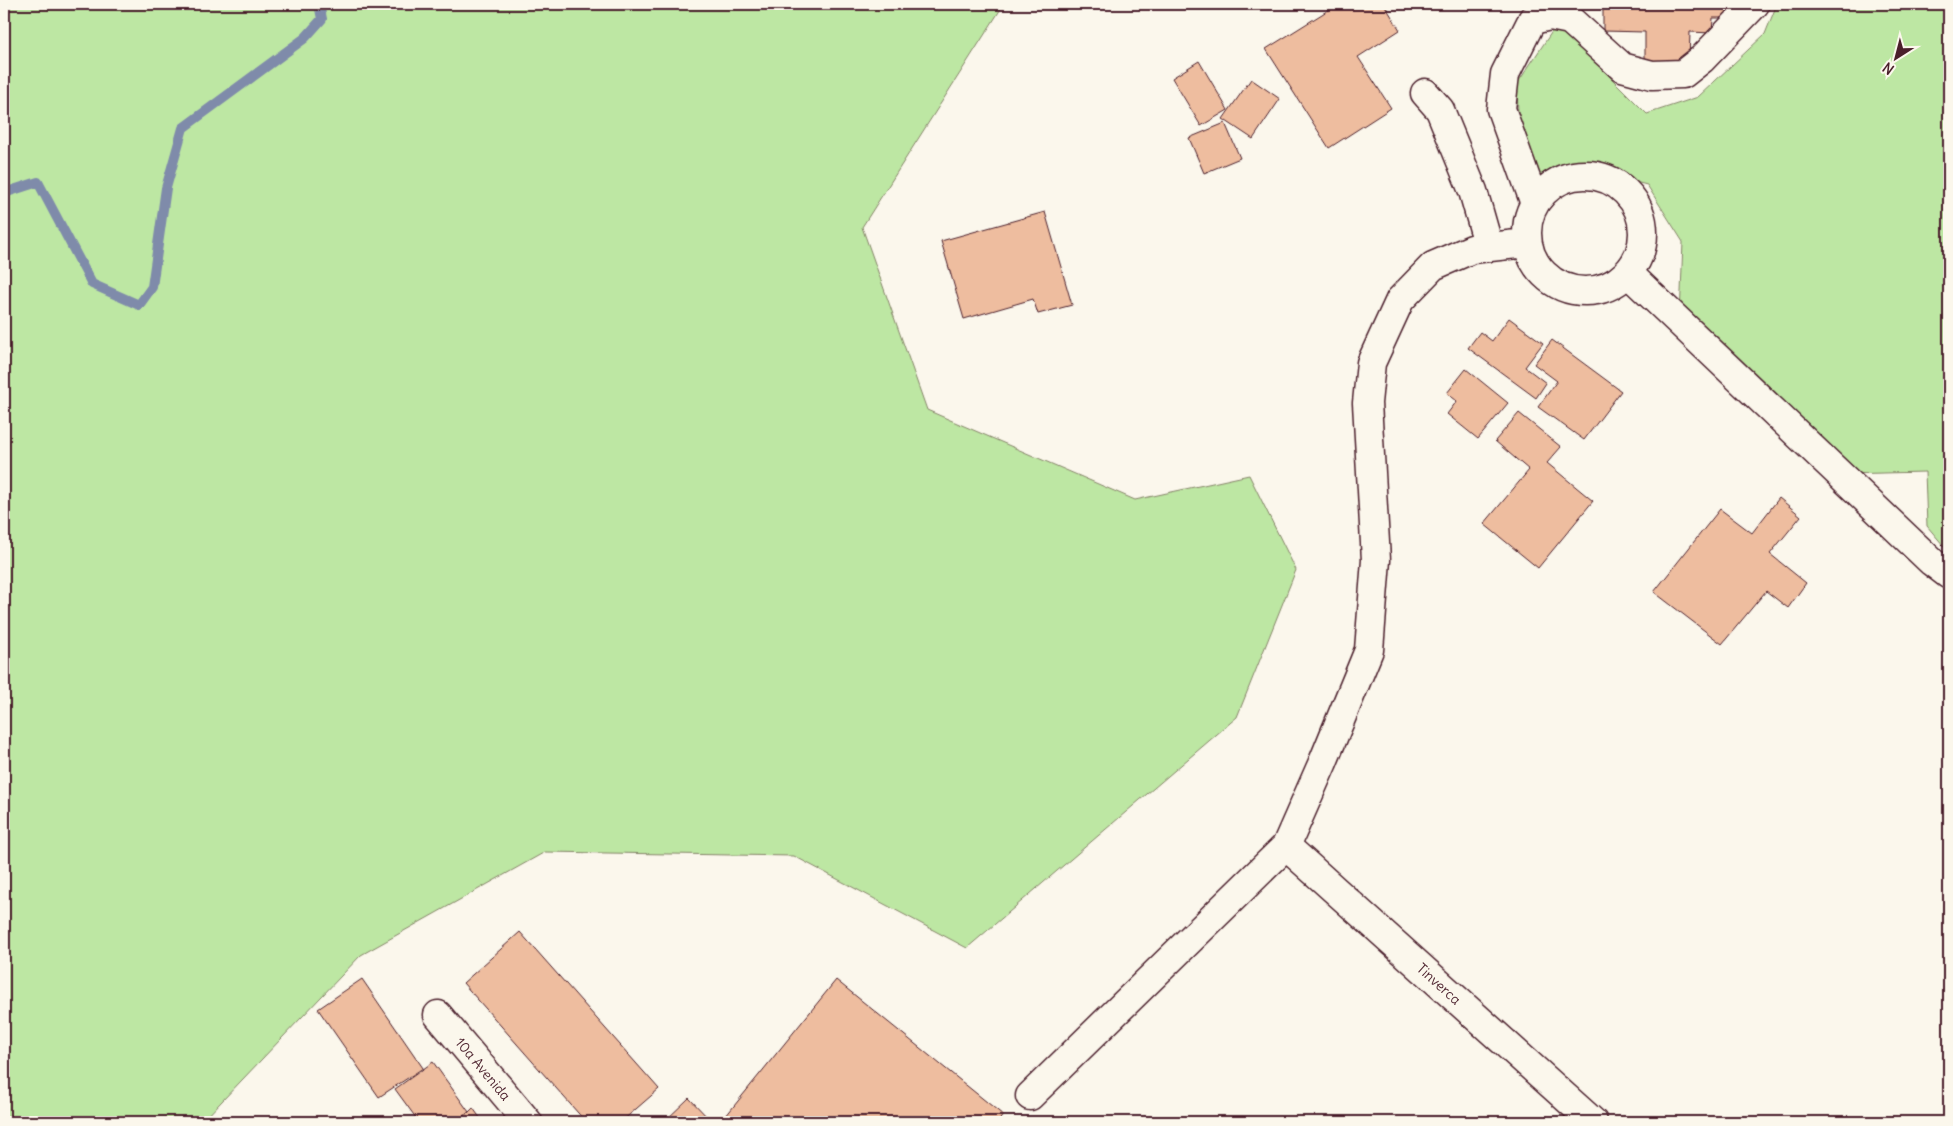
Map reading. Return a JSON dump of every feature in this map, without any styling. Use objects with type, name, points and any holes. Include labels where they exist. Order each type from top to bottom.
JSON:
[{"type":"street","points":[[1534,201],[1501,109],[1505,74],[1532,20],[1550,16],[1570,20],[1622,66],[1652,75],[1683,74],[1702,60],[1755,4]]},
{"type":"street","points":[[1425,93],[1440,110],[1444,119],[1473,191],[1489,247]]},
{"type":"street","points":[[1590,174],[1611,180],[1629,193],[1640,212],[1644,233],[1640,254],[1628,273],[1611,286],[1590,291],[1568,290],[1549,280],[1534,263],[1526,243],[1526,221],[1534,201],[1549,185],[1568,176],[1590,174]]},
{"type":"street","points":[[1030,1096],[1286,846],[1369,650],[1376,560],[1367,403],[1371,363],[1400,300],[1433,266],[1472,248],[1526,243]]},
{"type":"street","points":[[1628,273],[1932,562],[1949,574]]},
{"type":"street","name":"Tinverca","points":[[1286,846],[1593,1122]]},
{"type":"street","name":"10a Avenida","points":[[438,1016],[528,1122]]},
{"type":"green space","points":[[4,4],[1004,4],[862,227],[927,410],[1135,500],[1249,475],[1296,570],[1237,717],[967,948],[794,856],[545,852],[361,955],[202,1122],[4,1122]]},
{"type":"green space","points":[[1777,4],[1949,4],[1949,552],[1927,526],[1925,472],[1842,474],[1680,317],[1683,242],[1647,185],[1591,171],[1539,191],[1519,141],[1517,84],[1557,24],[1647,114],[1698,97],[1765,34]]},
{"type":"building","points":[[1338,4],[1384,4],[1400,30],[1358,57],[1391,108],[1329,148],[1266,49]]},
{"type":"building","points":[[1561,4],[1734,4],[1734,18],[1713,18],[1712,33],[1690,32],[1689,62],[1645,63],[1645,32],[1603,31],[1603,5]]},
{"type":"building","points":[[1199,61],[1228,110],[1201,126],[1172,78]]},
{"type":"building","points":[[1251,79],[1280,99],[1253,139],[1223,119]]},
{"type":"building","points":[[1225,123],[1240,158],[1204,173],[1189,138]]},
{"type":"building","points":[[1045,212],[1072,305],[1038,314],[1033,299],[964,319],[941,241]]},
{"type":"building","points":[[1509,318],[1543,343],[1525,367],[1546,383],[1536,398],[1468,348],[1480,332],[1492,341]]},
{"type":"building","points":[[1552,340],[1621,391],[1584,440],[1538,407],[1557,381],[1534,364]]},
{"type":"building","points":[[1466,369],[1508,403],[1478,439],[1447,414],[1457,401],[1447,393]]},
{"type":"building","points":[[1519,413],[1561,447],[1547,463],[1593,501],[1538,568],[1484,524],[1529,470],[1495,441]]},
{"type":"building","points":[[1779,498],[1801,516],[1770,554],[1806,583],[1788,608],[1766,591],[1722,644],[1654,592],[1720,509],[1752,533]]},
{"type":"building","points":[[520,932],[659,1089],[621,1122],[586,1122],[463,983]]},
{"type":"building","points":[[362,979],[423,1068],[379,1097],[318,1009]]},
{"type":"building","points":[[836,980],[1003,1115],[998,1122],[721,1122]]},
{"type":"building","points":[[433,1062],[469,1112],[455,1122],[419,1122],[395,1089]]},
{"type":"building","points":[[689,1098],[712,1122],[664,1122]]},
{"type":"building","points":[[473,1108],[483,1122],[455,1122],[469,1112]]},
{"type":"waterway","points":[[4,193],[38,182],[92,284],[139,305],[152,287],[166,188],[183,128],[305,38],[322,19],[319,4]]}]
